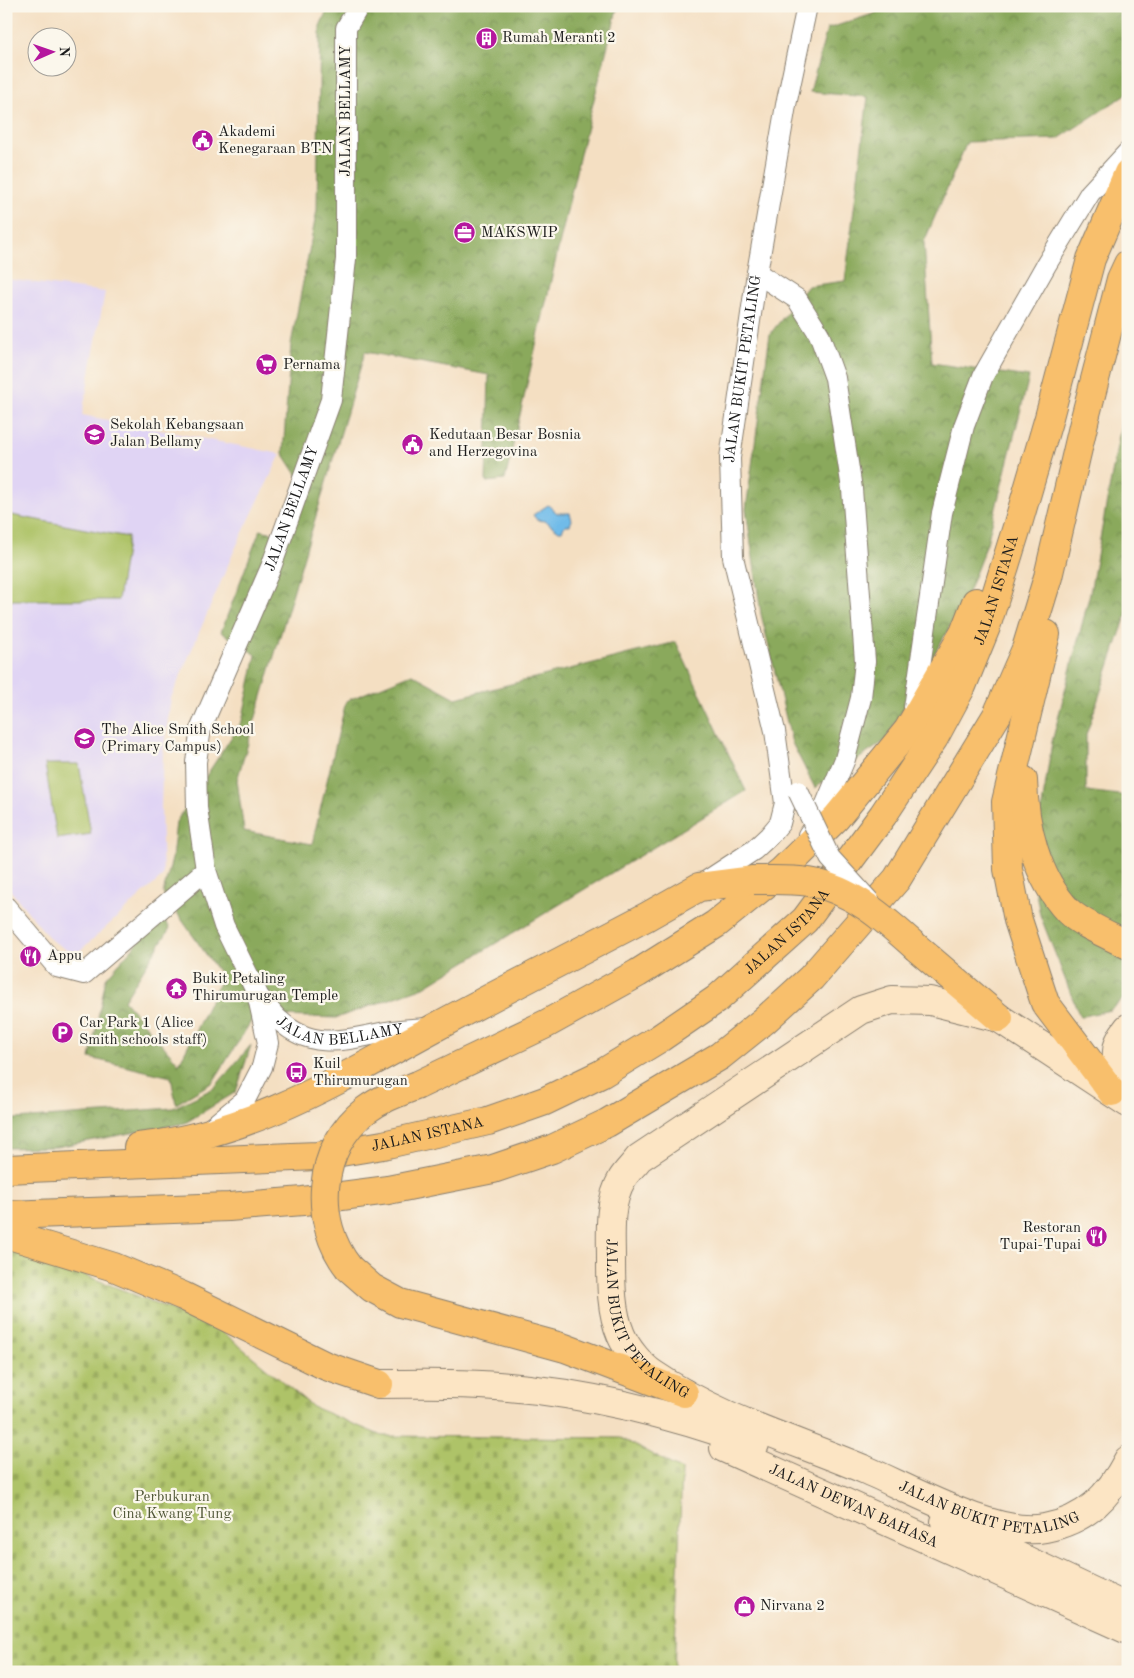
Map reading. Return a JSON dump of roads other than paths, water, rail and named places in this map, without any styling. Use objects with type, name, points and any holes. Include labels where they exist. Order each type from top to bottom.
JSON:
[{"type":"main road","name":"JALAN ISTANA","points":[[6,1169],[317,1156],[383,1145],[488,1121],[545,1100],[601,1074],[660,1038],[717,999],[805,920],[883,815],[934,738],[962,686],[986,627],[1048,421],[1091,259],[1128,174]]},
{"type":"main road","points":[[6,1215],[228,1207],[304,1201],[388,1190],[493,1169],[552,1148],[607,1123],[720,1056],[811,978],[855,930],[897,879],[960,779],[997,715],[1026,649],[1048,577],[1121,280],[1128,264]]},
{"type":"main road","points":[[684,1393],[565,1348],[400,1303],[372,1288],[349,1268],[338,1255],[327,1218],[325,1200],[329,1163],[350,1126],[366,1110],[390,1096],[418,1085],[546,1024],[638,973],[716,924],[782,870],[836,818],[908,730],[964,633],[1048,421]]},
{"type":"main road","points":[[1070,484],[1054,598],[1006,802],[1008,869],[1018,920],[1045,1003],[1122,1092]]},
{"type":"main road","points":[[1021,739],[1023,803],[1029,835],[1050,883],[1069,912],[1128,945]]},
{"type":"main road","points":[[6,1164],[172,1144],[221,1132],[303,1099],[699,887],[754,880],[809,882],[844,892],[888,921],[998,1018],[1122,1092]]},
{"type":"main road","name":"JALAN BUKIT PETALING","points":[[998,1018],[930,1001],[892,1000],[861,1010],[639,1158],[622,1179],[612,1204],[610,1232],[614,1309],[619,1327],[631,1351],[651,1373],[713,1408],[846,1461],[970,1515],[1018,1529],[1044,1529],[1081,1515],[1100,1501],[1116,1483],[1128,1460]]},
{"type":"main road","points":[[1122,1092],[1116,1053],[1117,1043],[1128,1028]]},
{"type":"main road","name":"JALAN DEWAN BAHASA","points":[[6,1234],[114,1267],[183,1296],[326,1366],[379,1384],[481,1385],[575,1395],[650,1410],[723,1432],[832,1472],[921,1511],[1128,1608]]},
{"type":"main road","name":"JALAN DEWAN BAHASA","points":[[575,1395],[714,1444],[831,1494],[1128,1630]]},
{"type":"main road","points":[[713,1408],[832,1472]]},
{"type":"street","points":[[342,6],[346,28]]},
{"type":"street","name":"JALAN BELLAMY","points":[[360,6],[346,28],[346,259],[331,400],[271,567],[201,728],[196,762],[197,808],[206,870],[224,926],[257,993],[280,1021],[295,1031],[319,1040],[340,1041],[392,1031],[436,1027]]},
{"type":"street","name":"JALAN BUKIT PETALING","points":[[699,887],[754,850],[780,823],[785,803],[775,731],[733,557],[730,458],[757,273],[786,105],[807,6]]},
{"type":"street","points":[[908,730],[918,693],[942,513],[964,426],[984,376],[1046,265],[1090,193],[1128,152]]},
{"type":"street","points":[[757,273],[797,299],[819,334],[835,378],[852,489],[865,662],[861,698],[846,759],[821,816],[782,870]]},
{"type":"street","name":"JALAN BUKIT PETALING","points":[[775,731],[798,791],[830,858],[888,921]]},
{"type":"street","points":[[6,907],[57,967],[84,974],[206,870]]},
{"type":"street","name":"JALAN BELLAMY","points":[[196,1138],[223,1120],[245,1100],[262,1067],[268,1042],[257,993]]},
{"type":"water","points":[[548,505],[557,513],[570,513],[572,520],[570,525],[565,525],[562,531],[559,531],[545,521],[537,520],[533,515]]},
{"type":"place","name":"Rumah Meranti 2","points":[[486,38]]},
{"type":"place","name":"Akademi Kenegaraan BTN","points":[[202,141]]},
{"type":"place","name":"MAKSWIP","points":[[465,233]]},
{"type":"place","name":"Pernama","points":[[267,365]]},
{"type":"place","name":"Sekolah Kebangsaan Jalan Bellamy","points":[[94,434]]},
{"type":"place","name":"Kedutaan Besar Bosnia and Herzegovina","points":[[413,444]]},
{"type":"place","name":"The Alice Smith School (Primary Campus)","points":[[85,739]]},
{"type":"place","name":"Appu","points":[[31,956]]},
{"type":"place","name":"Bukit Petaling Thirumurugan Temple","points":[[176,988]]},
{"type":"place","name":"Car Park 1 (Alice Smith schools staff)","points":[[63,1032]]},
{"type":"place","name":"Kuil Thirumurugan","points":[[297,1073]]},
{"type":"place","name":"Restoran Tupai-Tupai","points":[[1097,1237]]},
{"type":"place","name":"Nirvana 2","points":[[744,1606]]},
{"type":"park label","name":"Perbukuran Cina Kwang Tung","points":[[172,1506]]}]
